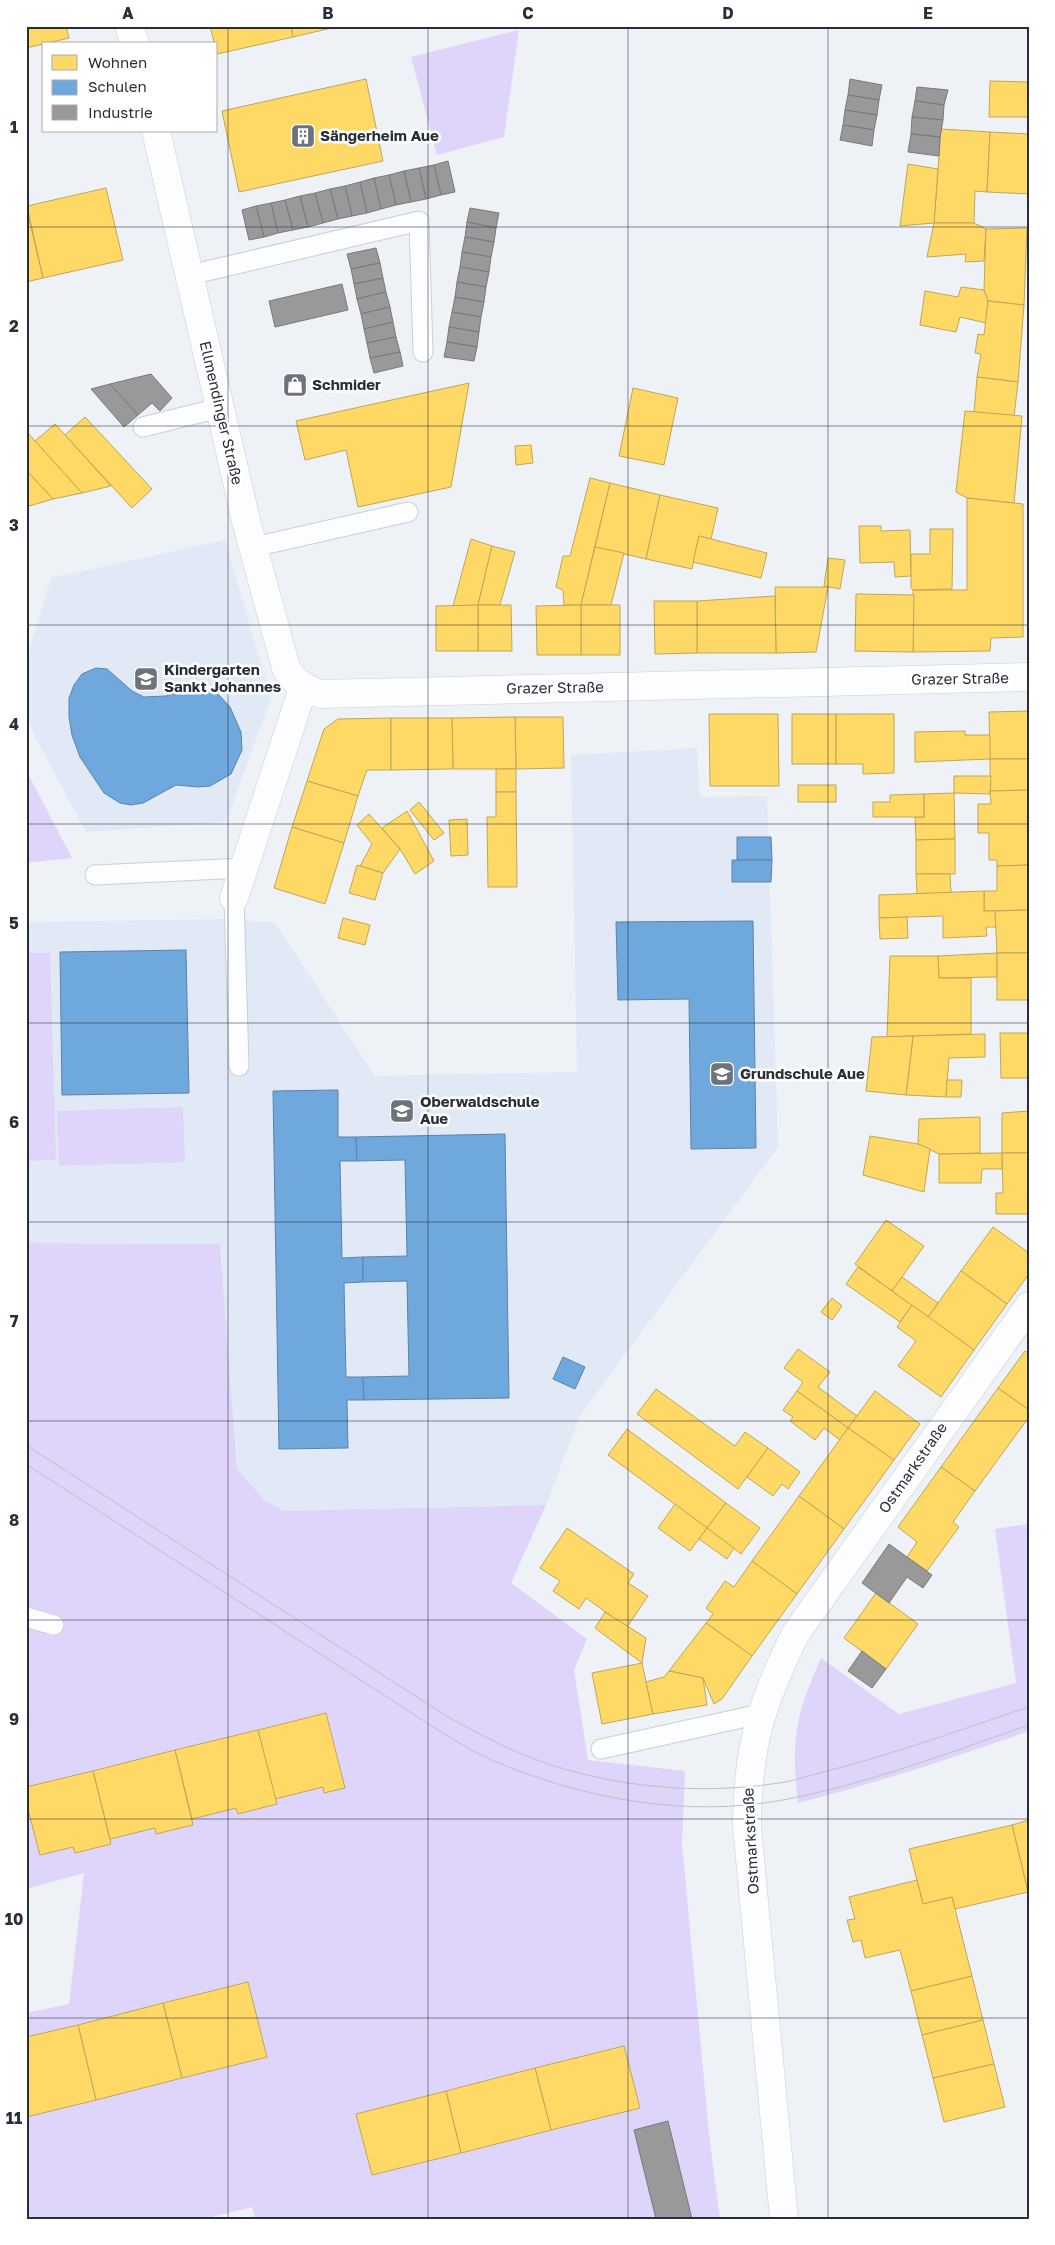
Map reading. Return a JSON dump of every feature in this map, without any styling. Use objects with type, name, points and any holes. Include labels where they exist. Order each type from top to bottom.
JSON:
[{"type":"street","points":[[129,26],[134,42]]},
{"type":"street","name":"Ellmendinger Straße","points":[[156,132],[219,408],[254,547],[286,668],[293,679],[303,688]]},
{"type":"street","name":"Grazer Straße","points":[[303,688],[320,694],[1029,677]]},
{"type":"street","points":[[234,898],[303,688]]},
{"type":"street","name":"Ostmarkstraße","points":[[784,2219],[747,1827],[747,1786],[760,1714],[779,1666],[796,1633],[1029,1306]]},
{"type":"lane","points":[[190,276],[419,221],[423,352]]},
{"type":"lane","points":[[143,427],[219,408]]},
{"type":"lane","points":[[254,547],[408,512]]},
{"type":"lane","points":[[95,875],[244,868]]},
{"type":"lane","points":[[234,898],[239,1066]]},
{"type":"lane","points":[[26,1616],[54,1626]]},
{"type":"lane","points":[[601,1749],[760,1714]]},
{"type":"shaded area","points":[[519,30],[504,137],[437,155],[411,57]]},
{"type":"shaded area","name":"Kindergarten Sankt Johannes","points":[[225,540],[271,698],[226,822],[86,832],[32,731],[26,708],[26,660],[51,578]]},
{"type":"shaded area","name":"Oberwaldschule Aue","points":[[697,748],[700,797],[767,796],[778,1147],[581,1414],[546,1505],[283,1511],[265,1502],[237,1469],[220,1244],[26,1243],[26,922],[234,919],[275,923],[375,1076],[577,1072],[571,755]]},
{"type":"shaded area","points":[[26,770],[72,858],[26,863]]},
{"type":"shaded area","points":[[26,953],[50,953],[56,1160],[26,1161]]},
{"type":"shaded area","points":[[183,1107],[185,1162],[59,1166],[57,1111]]},
{"type":"shaded area","points":[[26,1243],[220,1244],[237,1469],[265,1501],[284,1511],[546,1505],[511,1583],[587,1639],[574,1670],[588,1760],[685,1771],[682,1843],[709,2134],[720,2219],[255,2219],[252,2207],[204,2219],[26,2219],[26,2013],[69,2004],[84,1873],[26,1889]]},
{"type":"shaded area","points":[[1029,1524],[1029,1731],[915,1770],[798,1803],[795,1762],[797,1729],[805,1696],[821,1658],[899,1714],[1016,1683],[995,1529]]},
{"type":"building: Wohnen","points":[[26,26],[66,26],[69,38],[42,42],[42,44],[26,48]]},
{"type":"building: Wohnen","points":[[210,26],[291,26],[293,37],[218,54],[218,42],[214,42]]},
{"type":"building: Wohnen","points":[[291,26],[340,26],[293,37]]},
{"type":"building: Wohnen","name":"Sängerheim Aue","points":[[366,79],[383,161],[239,192],[222,111]]},
{"type":"building: Wohnen","points":[[990,81],[1029,82],[1029,117],[989,117]]},
{"type":"building: Wohnen","points":[[941,129],[990,132],[987,192],[975,191],[974,223],[934,223]]},
{"type":"building: Wohnen","points":[[990,132],[1029,134],[1029,194],[987,192]]},
{"type":"building: Wohnen","points":[[908,164],[938,169],[934,223],[900,226]]},
{"type":"building: Wohnen","points":[[106,188],[123,260],[43,278],[27,206]]},
{"type":"building: Wohnen","points":[[26,206],[43,278],[26,282]]},
{"type":"building: Wohnen","points":[[934,223],[974,223],[986,229],[984,261],[965,262],[966,254],[927,257]]},
{"type":"building: Wohnen","points":[[1027,228],[1024,305],[988,301],[984,290],[986,229]]},
{"type":"building: Wohnen","points":[[961,287],[984,290],[988,301],[986,323],[960,317],[956,332],[920,325],[925,291],[958,297]]},
{"type":"building: Wohnen","points":[[988,301],[1024,305],[1018,382],[977,377],[981,354],[975,353],[978,334],[984,335]]},
{"type":"building: Wohnen","points":[[977,377],[1018,382],[1014,417],[974,413]]},
{"type":"building: Wohnen","points":[[469,383],[451,487],[358,507],[346,450],[305,460],[296,421]]},
{"type":"building: Wohnen","points":[[633,388],[678,398],[664,465],[619,456]]},
{"type":"building: Wohnen","points":[[965,411],[1022,416],[1014,503],[967,498],[956,492]]},
{"type":"building: Wohnen","points":[[85,417],[152,489],[132,508],[65,435]]},
{"type":"building: Wohnen","points":[[55,424],[111,486],[82,493],[35,441]]},
{"type":"building: Wohnen","points":[[26,431],[82,493],[53,499],[26,470]]},
{"type":"building: Wohnen","points":[[531,445],[533,463],[516,465],[515,446]]},
{"type":"building: Wohnen","points":[[26,470],[53,499],[26,507]]},
{"type":"building: Wohnen","points":[[590,478],[610,483],[581,605],[564,605],[563,590],[556,587],[563,556],[570,556]]},
{"type":"building: Wohnen","points":[[610,483],[660,495],[646,559],[595,547]]},
{"type":"building: Wohnen","points":[[660,495],[718,508],[711,539],[699,536],[692,569],[646,559]]},
{"type":"building: Wohnen","points":[[967,498],[1023,504],[1023,637],[991,638],[990,651],[913,652],[913,590],[967,590]]},
{"type":"building: Wohnen","points":[[859,526],[881,526],[881,531],[910,530],[911,576],[895,577],[894,562],[860,563]]},
{"type":"building: Wohnen","points":[[930,529],[953,529],[952,589],[913,590],[911,588],[911,554],[930,554]]},
{"type":"building: Wohnen","points":[[699,536],[767,553],[761,578],[693,562]]},
{"type":"building: Wohnen","points":[[471,539],[492,546],[478,605],[453,606]]},
{"type":"building: Wohnen","points":[[492,546],[515,552],[500,605],[478,605]]},
{"type":"building: Wohnen","points":[[595,547],[624,553],[611,605],[581,605]]},
{"type":"building: Wohnen","points":[[828,558],[845,560],[840,589],[824,586]]},
{"type":"building: Wohnen","points":[[775,587],[828,587],[816,652],[776,653]]},
{"type":"building: Wohnen","points":[[856,594],[914,595],[913,652],[855,651]]},
{"type":"building: Wohnen","points":[[775,596],[776,653],[697,653],[697,601]]},
{"type":"building: Wohnen","points":[[654,601],[697,601],[697,653],[655,654]]},
{"type":"building: Wohnen","points":[[478,605],[511,605],[512,651],[478,651]]},
{"type":"building: Wohnen","points":[[478,605],[478,651],[436,651],[436,606]]},
{"type":"building: Wohnen","points":[[581,605],[620,605],[620,655],[581,655]]},
{"type":"building: Wohnen","points":[[581,605],[581,655],[537,655],[536,606]]},
{"type":"building: Wohnen","points":[[1029,711],[1029,759],[990,759],[989,712]]},
{"type":"building: Wohnen","points":[[709,714],[778,714],[779,786],[710,786]]},
{"type":"building: Wohnen","points":[[792,714],[836,714],[836,764],[792,764]]},
{"type":"building: Wohnen","points":[[836,714],[894,714],[894,773],[863,774],[863,764],[836,764]]},
{"type":"building: Wohnen","points":[[515,717],[563,717],[564,768],[516,769]]},
{"type":"building: Wohnen","points":[[515,717],[516,769],[453,769],[452,718]]},
{"type":"building: Wohnen","points":[[391,718],[391,770],[367,770],[358,796],[307,781],[324,729],[338,719]]},
{"type":"building: Wohnen","points":[[391,718],[452,718],[453,769],[391,770]]},
{"type":"building: Wohnen","points":[[965,731],[965,735],[990,735],[990,759],[915,762],[915,732]]},
{"type":"building: Wohnen","points":[[990,759],[1029,759],[1029,790],[990,791]]},
{"type":"building: Wohnen","points":[[496,769],[516,769],[516,792],[496,792]]},
{"type":"building: Wohnen","points":[[954,776],[991,776],[990,794],[954,793]]},
{"type":"building: Wohnen","points":[[307,781],[358,796],[344,843],[292,827]]},
{"type":"building: Wohnen","points":[[798,785],[836,785],[836,802],[798,802]]},
{"type":"building: Wohnen","points":[[1029,790],[1029,865],[997,866],[997,860],[989,860],[989,833],[978,833],[978,804],[991,804],[990,791]]},
{"type":"building: Wohnen","points":[[496,792],[516,792],[517,887],[488,887],[487,817],[496,817]]},
{"type":"building: Wohnen","points":[[954,793],[955,839],[916,840],[915,817],[924,817],[924,794]]},
{"type":"building: Wohnen","points":[[924,794],[924,817],[873,817],[873,802],[890,802],[890,795]]},
{"type":"building: Wohnen","points":[[419,802],[444,833],[434,840],[410,810]]},
{"type":"building: Wohnen","points":[[407,811],[434,861],[415,874],[400,849],[382,828]]},
{"type":"building: Wohnen","points":[[369,814],[400,849],[383,873],[360,866],[372,844],[357,825]]},
{"type":"building: Wohnen","points":[[467,819],[468,855],[451,856],[449,820]]},
{"type":"building: Wohnen","points":[[292,827],[344,843],[325,904],[274,888]]},
{"type":"building: Wohnen","points":[[955,839],[955,874],[916,874],[916,840]]},
{"type":"building: Wohnen","points":[[357,865],[383,873],[375,900],[349,893]]},
{"type":"building: Wohnen","points":[[1029,865],[1029,910],[984,911],[984,891],[997,891],[997,866]]},
{"type":"building: Wohnen","points":[[916,874],[950,874],[951,893],[917,894]]},
{"type":"building: Wohnen","points":[[984,891],[984,911],[995,911],[996,927],[986,927],[987,936],[943,938],[943,916],[879,918],[879,895]]},
{"type":"building: Wohnen","points":[[1029,910],[1029,953],[997,953],[995,911]]},
{"type":"building: Wohnen","points":[[907,917],[908,938],[880,939],[879,918]]},
{"type":"building: Wohnen","points":[[343,918],[370,925],[365,945],[338,938]]},
{"type":"building: Wohnen","points":[[997,953],[997,977],[939,978],[938,956]]},
{"type":"building: Wohnen","points":[[997,953],[1029,953],[1029,1000],[997,1000]]},
{"type":"building: Wohnen","points":[[890,956],[938,956],[939,978],[971,978],[971,1034],[887,1037]]},
{"type":"building: Wohnen","points":[[1000,1033],[1029,1033],[1029,1078],[1001,1078]]},
{"type":"building: Wohnen","points":[[985,1034],[985,1057],[949,1058],[946,1097],[906,1095],[913,1036]]},
{"type":"building: Wohnen","points":[[913,1036],[906,1095],[866,1091],[872,1037]]},
{"type":"building: Wohnen","points":[[947,1080],[962,1080],[961,1097],[946,1097]]},
{"type":"building: Wohnen","points":[[1029,1111],[1029,1153],[1002,1153],[1002,1113]]},
{"type":"building: Wohnen","points":[[980,1117],[980,1153],[939,1154],[918,1144],[919,1119]]},
{"type":"building: Wohnen","points":[[870,1136],[918,1144],[930,1149],[924,1192],[863,1175]]},
{"type":"building: Wohnen","points":[[1002,1153],[1029,1153],[1029,1214],[996,1214],[996,1193],[1003,1193]]},
{"type":"building: Wohnen","points":[[1002,1153],[1002,1169],[982,1169],[981,1183],[939,1183],[939,1154]]},
{"type":"building: Wohnen","points":[[886,1220],[924,1246],[892,1291],[855,1264]]},
{"type":"building: Wohnen","points":[[993,1227],[1029,1253],[1029,1274],[1007,1304],[961,1271]]},
{"type":"building: Wohnen","points":[[858,1267],[912,1305],[900,1322],[846,1284]]},
{"type":"building: Wohnen","points":[[961,1271],[1007,1304],[974,1350],[928,1317]]},
{"type":"building: Wohnen","points":[[902,1277],[938,1303],[928,1317],[892,1291]]},
{"type":"building: Wohnen","points":[[832,1298],[842,1306],[832,1320],[821,1312]]},
{"type":"building: Wohnen","points":[[912,1305],[974,1350],[941,1397],[898,1366],[916,1341],[897,1327]]},
{"type":"building: Wohnen","points":[[798,1349],[830,1372],[818,1387],[857,1416],[848,1428],[797,1391],[803,1382],[784,1368]]},
{"type":"building: Wohnen","points":[[1025,1351],[1029,1353],[1029,1410],[998,1388]]},
{"type":"building: Wohnen","points":[[998,1388],[1029,1410],[1029,1417],[975,1491],[941,1467]]},
{"type":"building: Wohnen","points":[[656,1389],[735,1446],[745,1432],[768,1448],[738,1489],[637,1414]]},
{"type":"building: Wohnen","points":[[797,1391],[848,1428],[840,1440],[824,1428],[815,1440],[790,1421],[793,1417],[783,1410]]},
{"type":"building: Wohnen","points":[[875,1391],[920,1424],[894,1460],[848,1428]]},
{"type":"building: Wohnen","points":[[848,1428],[894,1460],[844,1529],[799,1496]]},
{"type":"building: Wohnen","points":[[627,1429],[726,1503],[707,1528],[608,1455]]},
{"type":"building: Wohnen","points":[[768,1448],[800,1472],[788,1489],[782,1484],[773,1496],[747,1477]]},
{"type":"building: Wohnen","points":[[941,1467],[975,1491],[953,1522],[959,1527],[927,1571],[907,1557],[917,1542],[898,1527]]},
{"type":"building: Wohnen","points":[[799,1496],[844,1529],[797,1594],[752,1561]]},
{"type":"building: Wohnen","points":[[726,1503],[760,1528],[741,1554],[707,1528]]},
{"type":"building: Wohnen","points":[[675,1504],[707,1528],[690,1551],[658,1528]]},
{"type":"building: Wohnen","points":[[567,1528],[634,1574],[628,1583],[648,1596],[627,1627],[586,1598],[579,1609],[553,1591],[560,1581],[540,1568]]},
{"type":"building: Wohnen","points":[[707,1528],[734,1548],[727,1559],[699,1539]]},
{"type":"building: Wohnen","points":[[752,1561],[797,1594],[752,1656],[706,1623],[713,1614],[706,1608],[725,1581],[734,1587]]},
{"type":"building: Wohnen","points":[[876,1593],[918,1624],[886,1669],[844,1638]]},
{"type":"building: Wohnen","points":[[605,1612],[646,1638],[642,1663],[595,1628]]},
{"type":"building: Wohnen","points":[[706,1623],[752,1656],[722,1699],[714,1704],[703,1678],[669,1671]]},
{"type":"building: Wohnen","points":[[642,1663],[653,1714],[602,1724],[592,1673]]},
{"type":"building: Wohnen","points":[[669,1671],[703,1678],[707,1705],[653,1714],[646,1682],[664,1677]]},
{"type":"building: Wohnen","points":[[326,1713],[345,1788],[324,1793],[323,1787],[275,1799],[258,1730]]},
{"type":"building: Wohnen","points":[[258,1730],[277,1804],[238,1814],[236,1808],[192,1819],[175,1750]]},
{"type":"building: Wohnen","points":[[175,1750],[193,1825],[156,1834],[155,1828],[110,1839],[93,1771]]},
{"type":"building: Wohnen","points":[[93,1771],[111,1844],[75,1853],[73,1847],[40,1855],[26,1802],[26,1787]]},
{"type":"building: Wohnen","points":[[1029,1820],[1029,1892],[1028,1892],[1012,1825]]},
{"type":"building: Wohnen","points":[[1012,1825],[1028,1892],[955,1909],[952,1897],[923,1904],[909,1849]]},
{"type":"building: Wohnen","points":[[917,1880],[923,1904],[952,1897],[972,1976],[911,1991],[900,1950],[865,1958],[861,1940],[853,1942],[847,1920],[855,1919],[849,1897]]},
{"type":"building: Wohnen","points":[[972,1976],[983,2020],[922,2035],[911,1991]]},
{"type":"building: Wohnen","points":[[248,1982],[267,2057],[182,2078],[163,2003]]},
{"type":"building: Wohnen","points":[[163,2003],[182,2078],[96,2100],[78,2025]]},
{"type":"building: Wohnen","points":[[983,2020],[994,2064],[933,2078],[922,2035]]},
{"type":"building: Wohnen","points":[[78,2025],[96,2100],[26,2117],[26,2037]]},
{"type":"building: Wohnen","points":[[624,2046],[640,2108],[551,2130],[535,2068]]},
{"type":"building: Wohnen","points":[[994,2064],[1005,2107],[944,2122],[933,2078]]},
{"type":"building: Wohnen","points":[[535,2068],[551,2130],[461,2153],[446,2091]]},
{"type":"building: Wohnen","points":[[446,2091],[461,2153],[372,2175],[356,2114]]},
{"type":"building: Schulen","points":[[96,668],[107,669],[132,691],[144,697],[166,696],[190,687],[204,688],[218,694],[230,707],[241,732],[242,750],[231,774],[210,786],[176,785],[143,803],[131,805],[120,803],[104,793],[80,757],[72,735],[69,717],[69,698],[74,685],[82,674]]},
{"type":"building: Schulen","points":[[737,837],[771,837],[772,860],[737,860]]},
{"type":"building: Schulen","points":[[732,860],[772,860],[771,882],[732,882]]},
{"type":"building: Schulen","name":"Grundschule Aue","points":[[753,921],[756,1148],[691,1149],[689,999],[618,1000],[616,922]]},
{"type":"building: Schulen","points":[[186,950],[189,1093],[62,1095],[60,952]]},
{"type":"building: Schulen","points":[[338,1090],[338,1137],[356,1137],[357,1161],[340,1161],[342,1258],[363,1257],[363,1282],[344,1283],[346,1377],[363,1377],[364,1400],[347,1400],[348,1448],[279,1449],[273,1091]]},
{"type":"building: Schulen","points":[[505,1134],[509,1398],[364,1400],[363,1377],[409,1376],[407,1281],[363,1282],[363,1257],[407,1256],[405,1160],[357,1161],[356,1137]]},
{"type":"building: Schulen","points":[[563,1357],[585,1367],[575,1389],[553,1379]]},
{"type":"building: Industrie","points":[[850,79],[882,85],[879,100],[848,95]]},
{"type":"building: Industrie","points":[[917,87],[948,90],[944,105],[915,101]]},
{"type":"building: Industrie","points":[[848,95],[879,100],[877,115],[845,110]]},
{"type":"building: Industrie","points":[[915,101],[944,105],[943,120],[912,117]]},
{"type":"building: Industrie","points":[[845,110],[877,115],[874,130],[843,125]]},
{"type":"building: Industrie","points":[[912,117],[943,120],[940,137],[911,134]]},
{"type":"building: Industrie","points":[[843,125],[874,130],[872,146],[840,140]]},
{"type":"building: Industrie","points":[[911,134],[940,137],[939,156],[908,152]]},
{"type":"building: Industrie","points":[[448,161],[455,192],[441,195],[434,165]]},
{"type":"building: Industrie","points":[[434,165],[441,195],[426,199],[419,168]]},
{"type":"building: Industrie","points":[[419,168],[426,199],[411,202],[404,171]]},
{"type":"building: Industrie","points":[[404,171],[411,202],[396,205],[389,175]]},
{"type":"building: Industrie","points":[[389,175],[396,205],[381,209],[374,178]]},
{"type":"building: Industrie","points":[[374,178],[381,209],[367,213],[360,182]]},
{"type":"building: Industrie","points":[[360,182],[367,213],[352,216],[345,186]]},
{"type":"building: Industrie","points":[[345,186],[352,216],[338,219],[330,189]]},
{"type":"building: Industrie","points":[[330,189],[338,219],[323,223],[315,193]]},
{"type":"building: Industrie","points":[[315,193],[323,223],[308,227],[300,196]]},
{"type":"building: Industrie","points":[[300,196],[308,227],[293,230],[285,200]]},
{"type":"building: Industrie","points":[[285,200],[293,230],[278,233],[271,203]]},
{"type":"building: Industrie","points":[[271,203],[278,233],[264,237],[256,206]]},
{"type":"building: Industrie","points":[[256,206],[264,237],[249,240],[242,210]]},
{"type":"building: Industrie","points":[[470,208],[499,213],[496,228],[467,222]]},
{"type":"building: Industrie","points":[[467,222],[496,228],[494,242],[465,237]]},
{"type":"building: Industrie","points":[[465,237],[494,242],[491,257],[462,252]]},
{"type":"building: Industrie","points":[[376,248],[380,263],[351,269],[347,254]]},
{"type":"building: Industrie","points":[[462,252],[491,257],[489,272],[460,267]]},
{"type":"building: Industrie","points":[[380,263],[383,278],[354,284],[351,269]]},
{"type":"building: Industrie","points":[[460,267],[489,272],[486,287],[457,282]]},
{"type":"building: Industrie","points":[[383,278],[386,292],[357,299],[354,284]]},
{"type":"building: Industrie","points":[[457,282],[486,287],[484,302],[455,297]]},
{"type":"building: Industrie","points":[[342,284],[348,310],[275,327],[269,301]]},
{"type":"building: Industrie","points":[[386,292],[390,307],[361,314],[357,299]]},
{"type":"building: Industrie","points":[[455,297],[484,302],[481,317],[452,312]]},
{"type":"building: Industrie","points":[[390,307],[393,322],[364,329],[361,314]]},
{"type":"building: Industrie","points":[[452,312],[481,317],[479,332],[449,327]]},
{"type":"building: Industrie","points":[[393,322],[396,337],[367,343],[364,329]]},
{"type":"building: Industrie","points":[[449,327],[479,332],[477,347],[447,342]]},
{"type":"building: Industrie","points":[[396,337],[400,352],[370,358],[367,343]]},
{"type":"building: Industrie","points":[[447,342],[477,347],[474,361],[444,357]]},
{"type":"building: Industrie","points":[[400,352],[403,366],[374,373],[370,358]]},
{"type":"building: Industrie","points":[[151,374],[172,398],[160,411],[152,403],[138,415],[110,384]]},
{"type":"building: Industrie","points":[[110,384],[138,415],[124,427],[91,389]]},
{"type":"building: Industrie","points":[[889,1544],[932,1575],[923,1588],[907,1577],[889,1603],[862,1583]]},
{"type":"building: Industrie","points":[[862,1651],[886,1669],[872,1688],[848,1671]]},
{"type":"building: Industrie","points":[[668,2121],[692,2219],[656,2219],[634,2130]]},
{"type":"tram line","points":[[26,1445],[448,1717],[516,1752],[598,1778],[658,1787],[689,1788],[749,1787],[779,1783],[878,1757],[1029,1707]]},
{"type":"tram line","points":[[26,1464],[459,1743],[494,1761],[563,1786],[636,1802],[673,1806],[710,1807],[746,1805],[783,1800],[876,1777],[1029,1725]]},
{"type":"place","name":"Sängerheim Aue","points":[[303,136]]},
{"type":"place","name":"Schmider","points":[[295,385]]},
{"type":"place","name":"Kindergarten Sankt Johannes","points":[[146,679]]},
{"type":"place","name":"Grundschule Aue","points":[[722,1074]]},
{"type":"place","name":"Oberwaldschule Aue","points":[[402,1111]]}]
